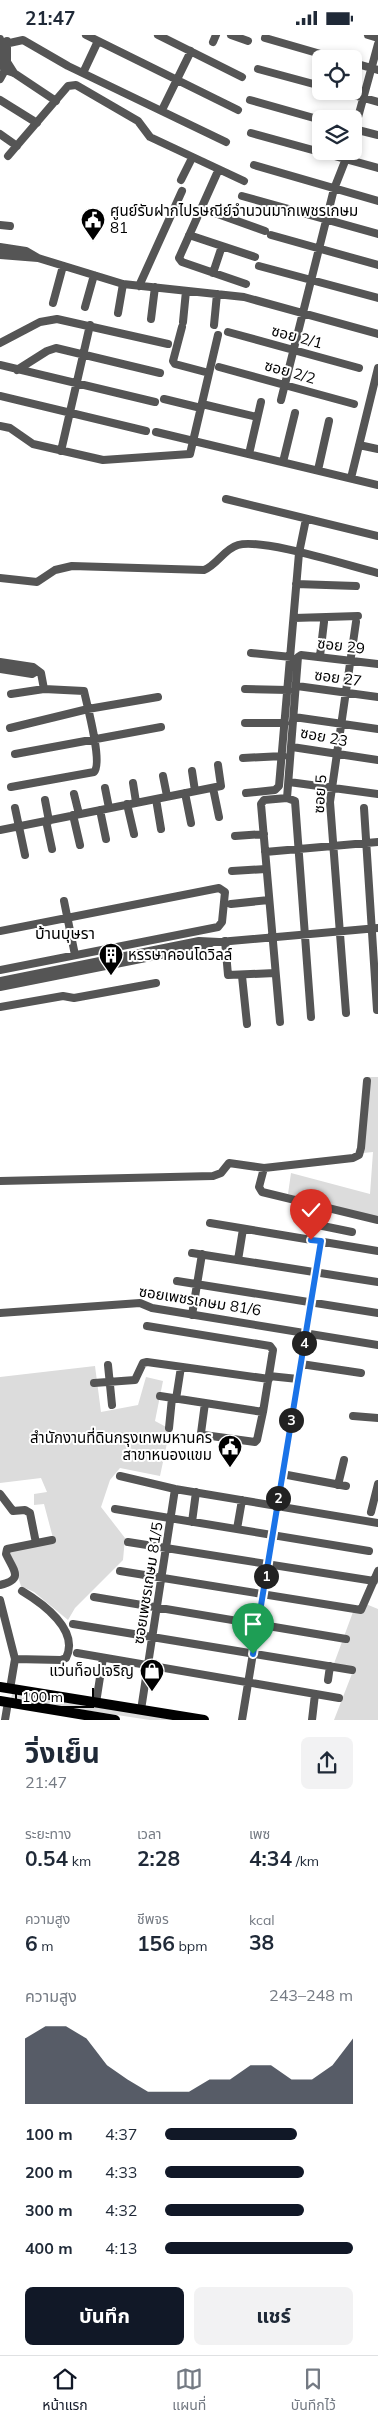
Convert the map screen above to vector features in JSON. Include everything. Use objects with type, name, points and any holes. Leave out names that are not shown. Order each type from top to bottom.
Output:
[{"type":"main road","points":[[115,1720],[4,1701],[5,1688],[204,1720]]},
{"type":"street","points":[[86,35],[238,110]]},
{"type":"street","points":[[158,35],[169,37],[242,77]]},
{"type":"street","points":[[232,35],[248,41]]},
{"type":"street","points":[[368,35],[378,38]]},
{"type":"street","points":[[4,42],[24,38],[49,57],[226,142]]},
{"type":"street","points":[[264,38],[312,52]]},
{"type":"street","points":[[83,73],[98,41]]},
{"type":"street","points":[[4,42],[2,65],[5,70],[14,73],[56,101]]},
{"type":"street","points":[[4,42],[7,62],[14,73]]},
{"type":"street","points":[[360,110],[375,69],[378,44]]},
{"type":"street","points":[[162,111],[192,51]]},
{"type":"street","points":[[362,65],[375,69]]},
{"type":"street","points":[[258,69],[312,84]]},
{"type":"street","points":[[0,79],[5,70]]},
{"type":"street","points":[[8,156],[68,86],[76,85],[138,121],[150,137],[218,171],[244,181]]},
{"type":"street","points":[[363,98],[378,102]]},
{"type":"street","points":[[0,99],[37,123]]},
{"type":"street","points":[[250,100],[312,117]]},
{"type":"street","points":[[362,132],[378,135]]},
{"type":"street","points":[[251,133],[312,150]]},
{"type":"street","points":[[0,134],[17,146]]},
{"type":"street","points":[[181,180],[192,158]]},
{"type":"street","points":[[281,400],[334,189],[347,160],[378,168]]},
{"type":"street","points":[[254,165],[378,201]]},
{"type":"street","points":[[218,171],[189,235],[180,260],[246,284]]},
{"type":"street","points":[[139,286],[182,191]]},
{"type":"street","points":[[242,196],[378,233]]},
{"type":"street","points":[[202,208],[268,233],[378,265]]},
{"type":"street","points":[[0,225],[10,226]]},
{"type":"street","points":[[189,235],[255,257]]},
{"type":"street","points":[[212,273],[222,246]]},
{"type":"street","points":[[0,247],[26,251],[38,258],[123,284],[244,297],[378,334]]},
{"type":"street","points":[[0,255],[38,258]]},
{"type":"street","points":[[259,265],[378,298]]},
{"type":"street","points":[[53,303],[63,266]]},
{"type":"street","points":[[85,307],[94,275]]},
{"type":"street","points":[[118,313],[123,284]]},
{"type":"street","points":[[151,319],[155,287]]},
{"type":"street","points":[[186,291],[183,325],[173,361],[175,364],[209,373]]},
{"type":"street","points":[[214,325],[217,294]]},
{"type":"street","points":[[0,343],[40,322],[58,319],[168,344]]},
{"type":"street","points":[[62,451],[90,325]]},
{"type":"street","name":"ซอย 2/1","points":[[228,332],[359,368]]},
{"type":"street","points":[[0,426],[10,428],[33,444],[103,460],[190,454],[218,335]]},
{"type":"street","points":[[17,370],[56,348],[160,373]]},
{"type":"street","points":[[0,365],[155,402]]},
{"type":"street","name":"ซอย 2/2","points":[[219,367],[354,404]]},
{"type":"street","points":[[351,478],[375,392],[378,368]]},
{"type":"street","points":[[0,396],[146,431]]},
{"type":"street","points":[[164,399],[257,417]]},
{"type":"street","points":[[249,454],[260,402]]},
{"type":"street","points":[[283,462],[295,413]]},
{"type":"street","points":[[318,470],[329,421]]},
{"type":"street","points":[[156,431],[378,485]]},
{"type":"street","points":[[359,445],[378,449]]},
{"type":"street","points":[[226,499],[378,536]]},
{"type":"street","points":[[246,793],[277,789],[283,756],[299,553],[306,519]]},
{"type":"street","points":[[0,578],[37,583],[44,580],[55,570],[72,566],[204,570],[210,568],[230,549],[247,544],[299,553],[378,573]]},
{"type":"street","points":[[296,584],[356,586]]},
{"type":"street","name":"ซอย 5","points":[[294,617],[357,619],[330,801],[346,1013]]},
{"type":"street","points":[[320,656],[324,622]]},
{"type":"street","points":[[251,653],[290,657]]},
{"type":"street","name":"ซอย 29","points":[[301,655],[378,664]]},
{"type":"street","name":"ซอย 27","points":[[301,655],[298,657],[296,686],[378,697]]},
{"type":"street","points":[[0,662],[33,667],[41,673],[44,689]]},
{"type":"street","points":[[0,669],[32,674],[37,671]]},
{"type":"street","name":"ซอย 23","points":[[296,686],[292,747],[378,760]]},
{"type":"street","points":[[10,787],[94,772],[97,767],[94,740],[84,691],[44,689],[11,694]]},
{"type":"street","points":[[245,689],[288,690]]},
{"type":"street","points":[[10,728],[88,709],[158,697]]},
{"type":"street","points":[[294,717],[378,729]]},
{"type":"street","points":[[245,723],[285,723]]},
{"type":"street","points":[[16,755],[161,727]]},
{"type":"street","points":[[287,798],[292,747]]},
{"type":"street","points":[[243,758],[283,756]]},
{"type":"street","points":[[0,830],[221,786],[218,765]]},
{"type":"street","points":[[192,771],[196,791]]},
{"type":"street","points":[[163,776],[167,797]]},
{"type":"street","points":[[289,782],[378,794]]},
{"type":"street","points":[[132,783],[136,802]]},
{"type":"street","points":[[105,788],[109,808]]},
{"type":"street","points":[[213,788],[219,817]]},
{"type":"street","points":[[185,793],[191,823]]},
{"type":"street","points":[[74,794],[80,845]]},
{"type":"street","points":[[280,1022],[266,869],[262,801],[287,798],[295,801],[307,933],[311,1017]]},
{"type":"street","points":[[156,799],[161,829]]},
{"type":"street","points":[[45,800],[52,849]]},
{"type":"street","points":[[127,804],[134,834]]},
{"type":"street","points":[[15,808],[25,855]]},
{"type":"street","points":[[364,808],[376,928],[377,1009]]},
{"type":"street","points":[[100,810],[106,839]]},
{"type":"street","points":[[235,836],[264,834]]},
{"type":"street","points":[[265,851],[378,842]]},
{"type":"street","points":[[232,871],[266,869]]},
{"type":"street","points":[[0,931],[219,887],[224,892],[222,922],[218,927],[0,970]]},
{"type":"street","points":[[231,904],[269,900]]},
{"type":"street","points":[[64,901],[75,955]]},
{"type":"street","points":[[218,927],[219,942],[228,975],[242,976],[275,973]]},
{"type":"street","points":[[0,981],[201,947],[219,942],[376,928]]},
{"type":"street","points":[[0,987],[78,968]]},
{"type":"street","points":[[242,976],[247,1024]]},
{"type":"street","points":[[0,1007],[63,996],[74,998],[156,983]]},
{"type":"street","points":[[0,1181],[213,1176],[221,1173],[229,1163],[264,1168],[359,1155],[367,1081]]},
{"type":"street","points":[[264,1168],[259,1187],[262,1192],[378,1221]]},
{"type":"street","points":[[210,1223],[378,1251]]},
{"type":"street","points":[[311,1240],[310,1224],[352,1232]]},
{"type":"street","points":[[238,1260],[243,1229]]},
{"type":"street","points":[[242,1720],[321,1241]]},
{"type":"street","points":[[192,1253],[378,1282]]},
{"type":"street","points":[[192,1315],[202,1254]]},
{"type":"street","name":"ซอยเพชรเกษม 81/6","points":[[177,1281],[378,1313]]},
{"type":"street","name":"ซอยเพชรเกษม 81/6","points":[[0,1313],[140,1303],[152,1308],[378,1345]]},
{"type":"street","points":[[147,1326],[270,1346],[273,1350],[263,1412],[256,1441],[204,1435],[201,1433],[205,1403]]},
{"type":"street","points":[[94,1383],[135,1380],[145,1362],[298,1379]]},
{"type":"street","points":[[301,1364],[361,1373]]},
{"type":"street","points":[[108,1365],[112,1405]]},
{"type":"street","points":[[169,1428],[181,1367]]},
{"type":"street","points":[[160,1397],[263,1412]]},
{"type":"street","points":[[353,1416],[378,1419]]},
{"type":"street","points":[[282,1474],[342,1486],[344,1460]]},
{"type":"street","points":[[120,1477],[175,1489],[378,1523]]},
{"type":"street","points":[[371,1512],[378,1484]]},
{"type":"street","name":"ซอยเพชรเกษม 81/5","points":[[141,1710],[172,1519],[175,1489]]},
{"type":"street","points":[[192,1522],[196,1492]]},
{"type":"street","points":[[0,1494],[7,1507],[13,1511],[28,1511],[30,1513],[36,1543]]},
{"type":"street","points":[[237,1529],[242,1499]]},
{"type":"street","points":[[114,1509],[369,1551]]},
{"type":"street","points":[[0,1585],[12,1582],[16,1574],[6,1551],[7,1549],[52,1540]]},
{"type":"street","points":[[128,1542],[374,1581]]},
{"type":"street","points":[[120,1571],[361,1610],[378,1571]]},
{"type":"street","points":[[15,1659],[61,1660],[66,1658],[68,1652],[65,1634],[56,1617],[22,1591]]},
{"type":"street","points":[[94,1597],[346,1639]]},
{"type":"street","points":[[0,1600],[15,1659],[5,1688]]},
{"type":"street","points":[[73,1624],[352,1670]]},
{"type":"street","points":[[77,1653],[339,1698]]},
{"type":"street","points":[[96,1703],[103,1657]]},
{"type":"street","points":[[328,1680],[330,1666]]},
{"type":"street","points":[[312,1720],[315,1694]]},
{"type":"street","points":[[4,1701],[5,1720]]},
{"type":"shaded area","points":[[369,1077],[378,1077],[378,1218],[288,1194],[291,1173],[370,1194],[373,1152],[363,1153]]},
{"type":"shaded area","points":[[95,1366],[101,1412],[138,1405],[146,1377],[163,1381],[155,1421],[170,1429],[160,1476],[120,1468],[110,1480],[101,1507],[125,1538],[123,1560],[75,1608],[68,1620],[34,1592],[21,1586],[9,1551],[53,1538],[44,1504],[34,1505],[34,1494],[47,1492],[41,1478],[0,1483],[0,1377]]},
{"type":"shaded area","points":[[361,1602],[378,1609],[378,1720],[334,1720],[353,1671],[332,1669],[353,1612],[360,1607]]},
{"type":"shaded area","points":[[12,1694],[180,1720],[150,1720],[11,1699]]},
{"type":"place","name":"ศูนย์รับฝากไปรษณีย์จำนวนมากเพชรเกษม 81","points":[[93,241]]},
{"type":"place","name":"หรรษาคอนโดวิลล์","points":[[111,976]]},
{"type":"place","name":"สำนักงานที่ดินกรุงเทพมหานคร สาขาหนองแขม","points":[[230,1468]]},
{"type":"place","name":"แว่นท็อปเจริญ","points":[[152,1692]]},
{"type":"district","name":"บ้านบุษรา","points":[[65,933]]},
{"type":"route","points":[[253,1654],[321,1241],[311,1240]]}]
